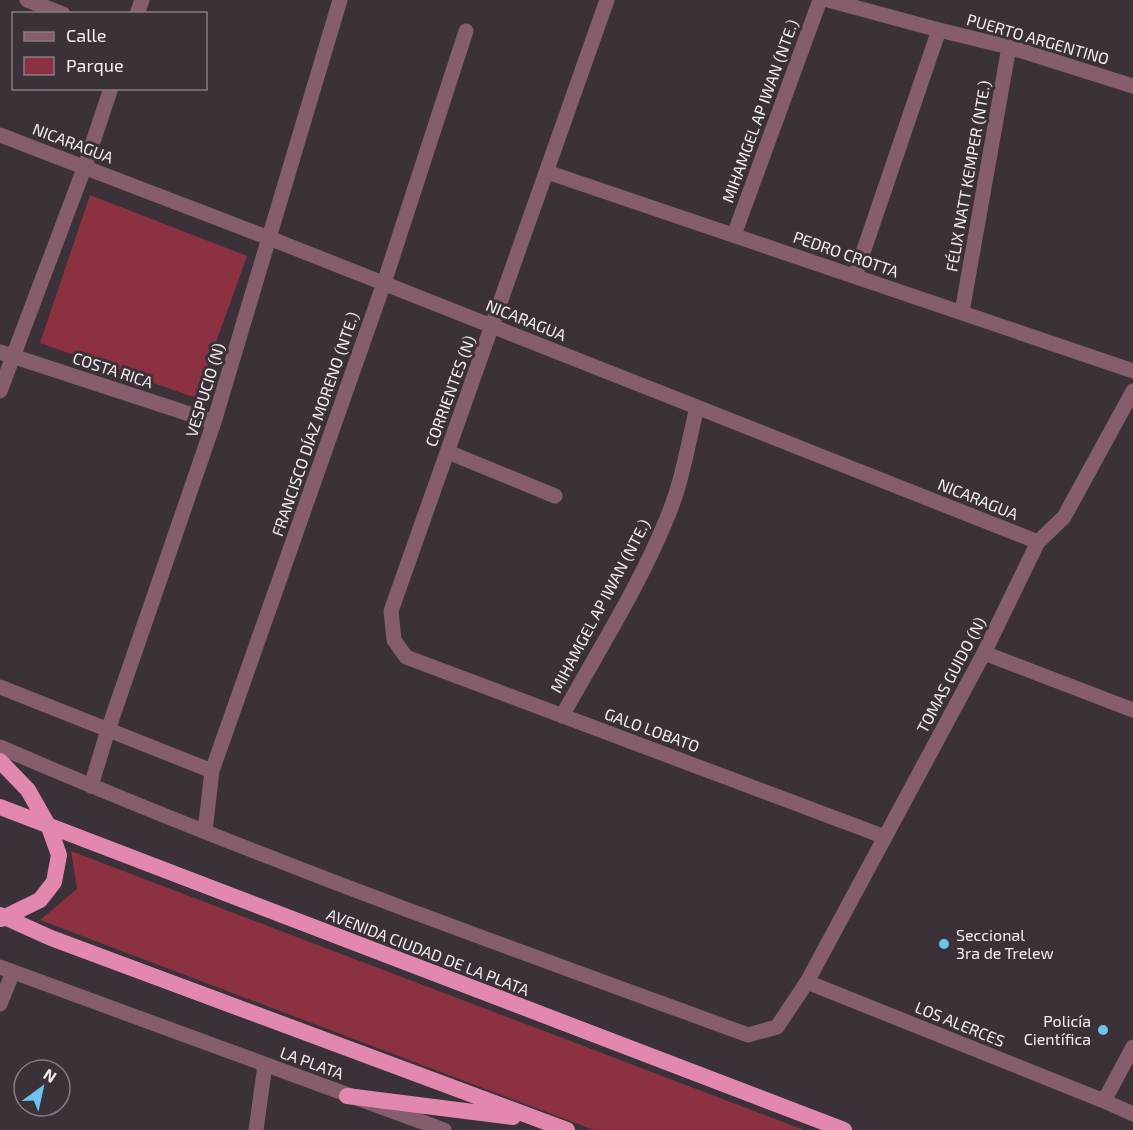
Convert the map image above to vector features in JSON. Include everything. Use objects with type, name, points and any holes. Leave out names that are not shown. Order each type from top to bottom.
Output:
[{"type":"highway","points":[[0,761],[28,790],[49,827],[59,855],[54,882],[40,900],[2,918]]},
{"type":"highway","name":"AVENIDA CIUDAD DE LA PLATA","points":[[0,807],[844,1130]]},
{"type":"highway","points":[[2,918],[567,1130]]},
{"type":"highway","points":[[347,1096],[543,1121]]},
{"type":"street","points":[[27,0],[58,12]]},
{"type":"street","name":"VESPUCIO (N)","points":[[91,786],[108,730],[214,422],[340,0]]},
{"type":"street","name":"CORRIENTES (N)","points":[[406,657],[394,640],[391,610],[607,0]]},
{"type":"street","name":"MIHAMGEL AP IWAN (NTE.)","points":[[734,235],[820,0]]},
{"type":"street","name":"PUERTO ARGENTINO","points":[[828,0],[1009,47],[1133,86]]},
{"type":"street","points":[[855,276],[939,30]]},
{"type":"street","name":"FRANCISCO DÍAZ MORENO (NTE.)","points":[[206,831],[212,771],[384,284],[466,31]]},
{"type":"street","name":"FÉLIX NATT KEMPER (NTE.)","points":[[962,312],[1009,47]]},
{"type":"street","points":[[0,391],[7,354],[85,166],[110,90]]},
{"type":"street","name":"NICARAGUA","points":[[0,135],[269,238],[1038,542]]},
{"type":"street","name":"PEDRO CROTTA","points":[[546,172],[1133,371]]},
{"type":"street","name":"COSTA RICA","points":[[7,354],[214,422]]},
{"type":"street","name":"TOMAS GUIDO (N)","points":[[807,982],[984,653],[1038,542],[1064,517],[1133,391]]},
{"type":"street","name":"MIHAMGEL AP IWAN (NTE.)","points":[[562,716],[632,591],[668,517],[681,475],[697,407]]},
{"type":"street","points":[[448,452],[555,496]]},
{"type":"street","points":[[984,653],[1133,710]]},
{"type":"street","name":"GALO LOBATO","points":[[406,657],[885,837]]},
{"type":"street","points":[[0,687],[212,771]]},
{"type":"street","name":"AVENIDA CIUDAD DE LA PLATA","points":[[0,747],[91,786],[402,909],[748,1035],[777,1026],[807,982]]},
{"type":"street","points":[[0,1004],[7,970],[265,1065],[256,1130]]},
{"type":"street","name":"LOS ALERCES","points":[[807,982],[1133,1114]]},
{"type":"street","points":[[1104,1101],[1133,1047]]},
{"type":"street","name":"LA PLATA","points":[[265,1065],[347,1096]]},
{"type":"street","points":[[347,1096],[444,1130]]},
{"type":"green space","points":[[90,195],[247,256],[196,398],[40,343]]},
{"type":"green space","points":[[71,851],[804,1130],[594,1130],[40,920],[77,889]]},
{"type":"place","name":"Seccional 3ra de Trelew","points":[[944,944]]},
{"type":"place","name":"Policía Científica","points":[[1103,1030]]}]
